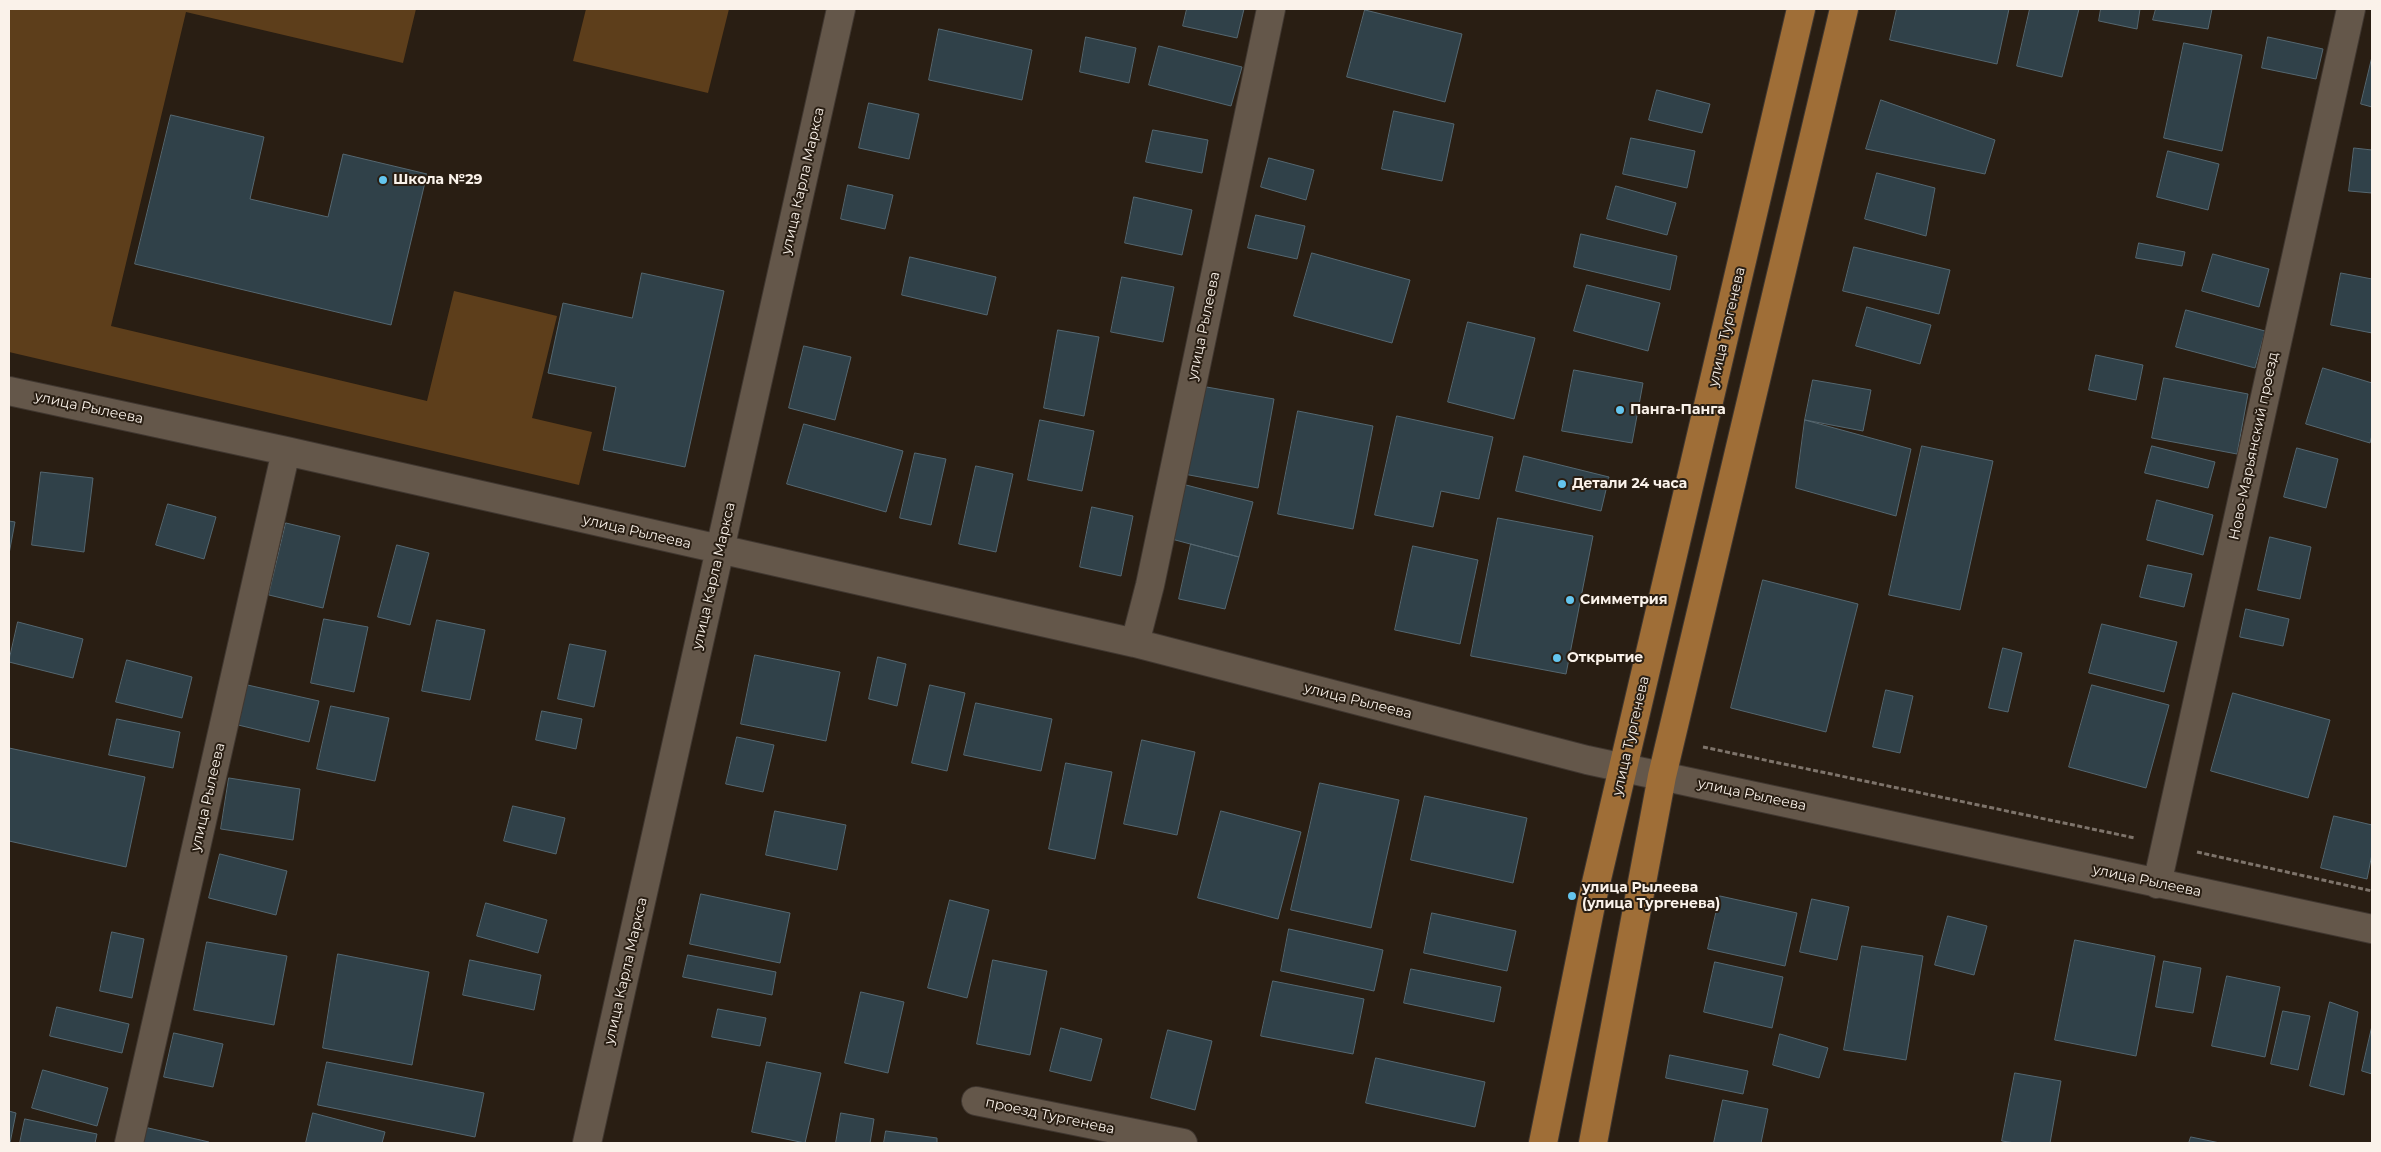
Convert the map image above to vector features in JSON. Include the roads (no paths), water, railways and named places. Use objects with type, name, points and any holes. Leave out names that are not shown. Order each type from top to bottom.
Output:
[{"type":"highway","name":"улица Тургенева","points":[[1543,1143],[1592,900],[1801,9]]},
{"type":"highway","points":[[1592,1143],[1662,776],[1844,9]]},
{"type":"street","name":"улица Карла Маркса","points":[[587,1143],[841,9]]},
{"type":"street","name":"улица Рылеева","points":[[1135,643],[1150,585],[1271,9]]},
{"type":"street","name":"Ново-Марьянский проезд","points":[[2156,884],[2351,9]]},
{"type":"street","name":"улица Рылеева","points":[[9,391],[286,451],[1135,643],[1577,757],[2156,884],[2372,929]]},
{"type":"street","name":"улица Рылеева","points":[[129,1143],[286,451]]},
{"type":"street","name":"проезд Тургенева","points":[[976,1101],[1183,1143]]},
{"type":"place","name":"Школа №29","points":[[383,180]]},
{"type":"place","name":"Панга-Панга","points":[[1620,410]]},
{"type":"place","name":"Детали 24 часа","points":[[1562,484]]},
{"type":"place","name":"Симметрия","points":[[1570,600]]},
{"type":"place","name":"Открытие","points":[[1557,658]]},
{"type":"place","name":"улица Рылеева (улица Тургенева)","points":[[1572,896]]}]
